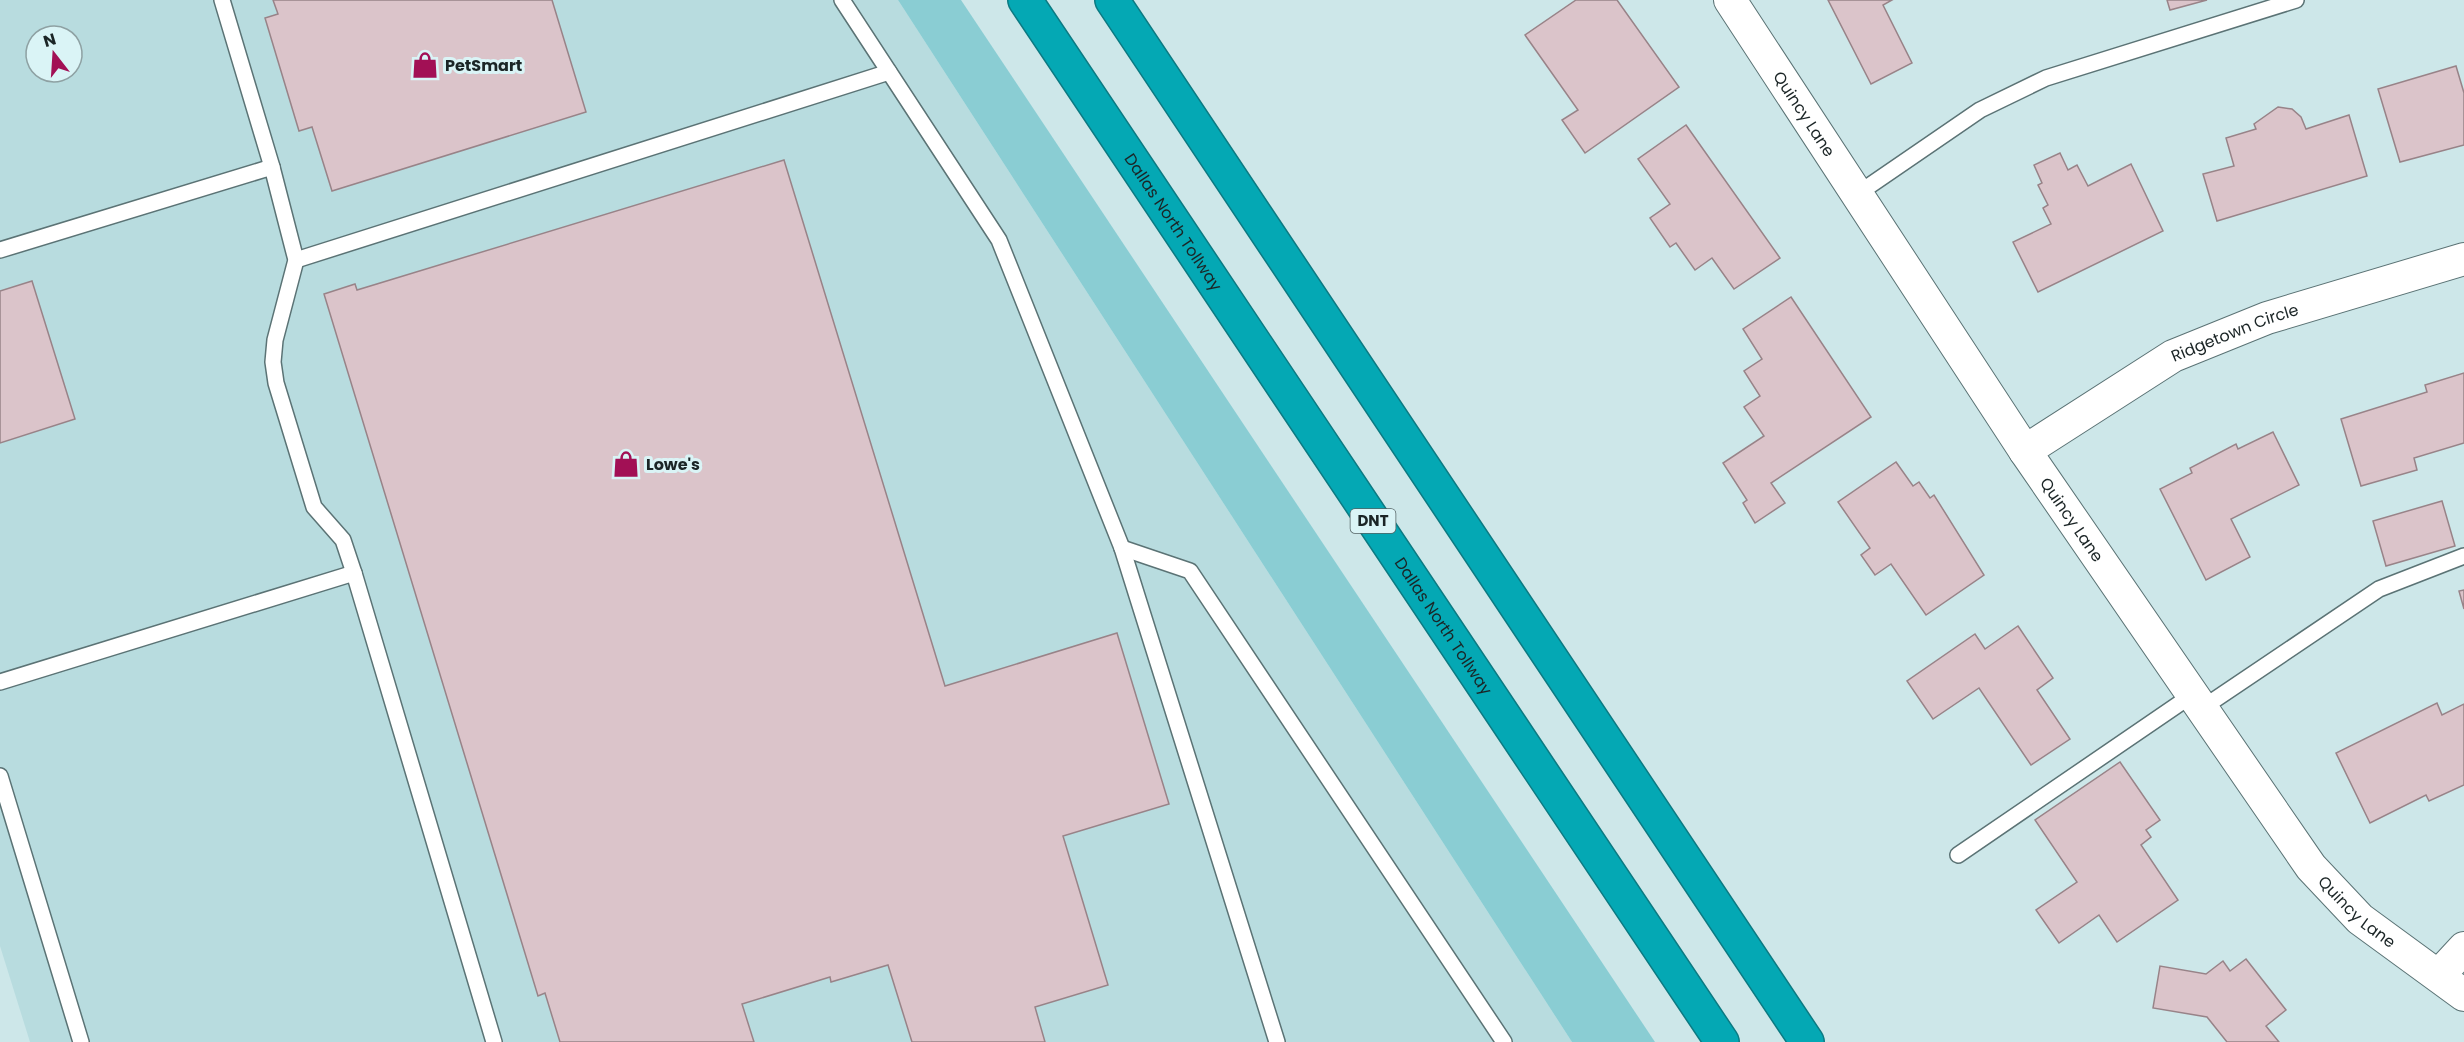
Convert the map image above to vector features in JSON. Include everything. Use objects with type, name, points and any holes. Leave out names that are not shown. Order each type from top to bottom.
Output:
[{"type":"highway","name":"Dallas North Tollway","points":[[1025,0],[1722,1042]]},
{"type":"highway","points":[[1112,0],[1807,1042]]},
{"type":"street","name":"Quincy Lane","points":[[1730,0],[2025,451],[2311,867],[2360,919],[2464,995]]},
{"type":"street","name":"Ridgetown Circle","points":[[2025,451],[2174,356],[2267,318],[2464,259]]},
{"type":"street","points":[[2439,975],[2464,948]]},
{"type":"lane","points":[[222,0],[272,167],[296,260],[275,340],[273,362],[276,382],[314,507],[343,540],[354,573],[494,1042]]},
{"type":"lane","points":[[842,0],[999,240],[1122,548],[1277,1042]]},
{"type":"lane","points":[[1856,195],[1980,110],[2046,78],[2296,0]]},
{"type":"lane","points":[[296,260],[889,72]]},
{"type":"lane","points":[[0,250],[272,167]]},
{"type":"lane","points":[[1122,548],[1190,571],[1504,1042]]},
{"type":"lane","points":[[1959,855],[2196,702],[2379,589],[2464,556]]},
{"type":"lane","points":[[0,682],[354,573]]},
{"type":"lane","points":[[0,776],[81,1042]]},
{"type":"shaded area","points":[[0,0],[898,0],[1572,1042],[30,1042],[0,946]]},
{"type":"shaded area","points":[[898,0],[961,0],[1655,1042],[1572,1042]]},
{"type":"building","name":"PetSmart","points":[[273,0],[552,0],[586,112],[332,191],[312,127],[299,131],[265,18],[278,14]]},
{"type":"building","points":[[1576,0],[1617,0],[1679,87],[1585,153],[1562,120],[1578,110],[1525,35]]},
{"type":"building","points":[[1828,0],[1892,0],[1883,5],[1912,63],[1871,84]]},
{"type":"building","points":[[2167,0],[2207,0],[2170,10]]},
{"type":"building","points":[[2456,66],[2464,93],[2464,145],[2400,162],[2378,89]]},
{"type":"building","points":[[2278,107],[2292,109],[2301,117],[2306,129],[2349,115],[2367,176],[2217,221],[2203,174],[2234,166],[2226,138],[2256,129],[2254,124]]},
{"type":"building","points":[[1686,125],[1780,258],[1734,289],[1712,258],[1695,270],[1676,243],[1670,247],[1650,218],[1670,204],[1638,159]]},
{"type":"building","points":[[2060,153],[2068,170],[2077,165],[2088,186],[2131,164],[2163,231],[2038,292],[2013,242],[2051,224],[2043,208],[2048,205],[2038,185],[2042,183],[2034,165]]},
{"type":"building","name":"Lowe's","points":[[784,160],[945,686],[1117,633],[1169,804],[1063,836],[1108,985],[1035,1007],[1045,1042],[912,1042],[888,965],[831,982],[830,977],[742,1004],[754,1042],[560,1042],[545,993],[538,996],[324,294],[355,284],[357,290]]},
{"type":"building","points":[[32,281],[75,419],[0,443],[0,291]]},
{"type":"building","points":[[1791,297],[1871,417],[1771,483],[1785,503],[1755,523],[1743,503],[1747,500],[1723,463],[1764,436],[1744,407],[1760,396],[1744,371],[1762,359],[1743,329]]},
{"type":"building","points":[[2464,373],[2464,443],[2414,458],[2417,470],[2361,486],[2341,419],[2427,392],[2425,385]]},
{"type":"building","points":[[2273,432],[2299,485],[2231,519],[2250,557],[2206,580],[2160,489],[2192,473],[2190,468],[2236,444],[2238,449]]},
{"type":"building","points":[[1896,462],[1913,486],[1919,482],[1930,498],[1934,495],[1984,575],[1926,615],[1891,564],[1875,575],[1861,555],[1870,548],[1838,502]]},
{"type":"building","points":[[2442,501],[2455,546],[2386,566],[2373,521]]},
{"type":"building","points":[[2464,590],[2464,609],[2459,591]]},
{"type":"building","points":[[2018,626],[2053,678],[2037,690],[2070,739],[2031,765],[1979,688],[1933,719],[1907,681],[1975,634],[1985,649]]},
{"type":"building","points":[[2437,703],[2442,715],[2464,704],[2464,785],[2429,801],[2426,795],[2370,823],[2336,753]]},
{"type":"building","points":[[2120,762],[2160,820],[2146,830],[2151,837],[2141,845],[2178,900],[2117,942],[2099,915],[2059,943],[2036,910],[2077,882],[2035,820]]},
{"type":"building","points":[[2246,959],[2286,1010],[2266,1026],[2279,1042],[2227,1042],[2207,1017],[2153,1008],[2160,966],[2206,974],[2223,961],[2230,971]]},
{"type":"place","name":"PetSmart","points":[[425,65]]},
{"type":"place","name":"Lowe's","points":[[626,464]]}]
